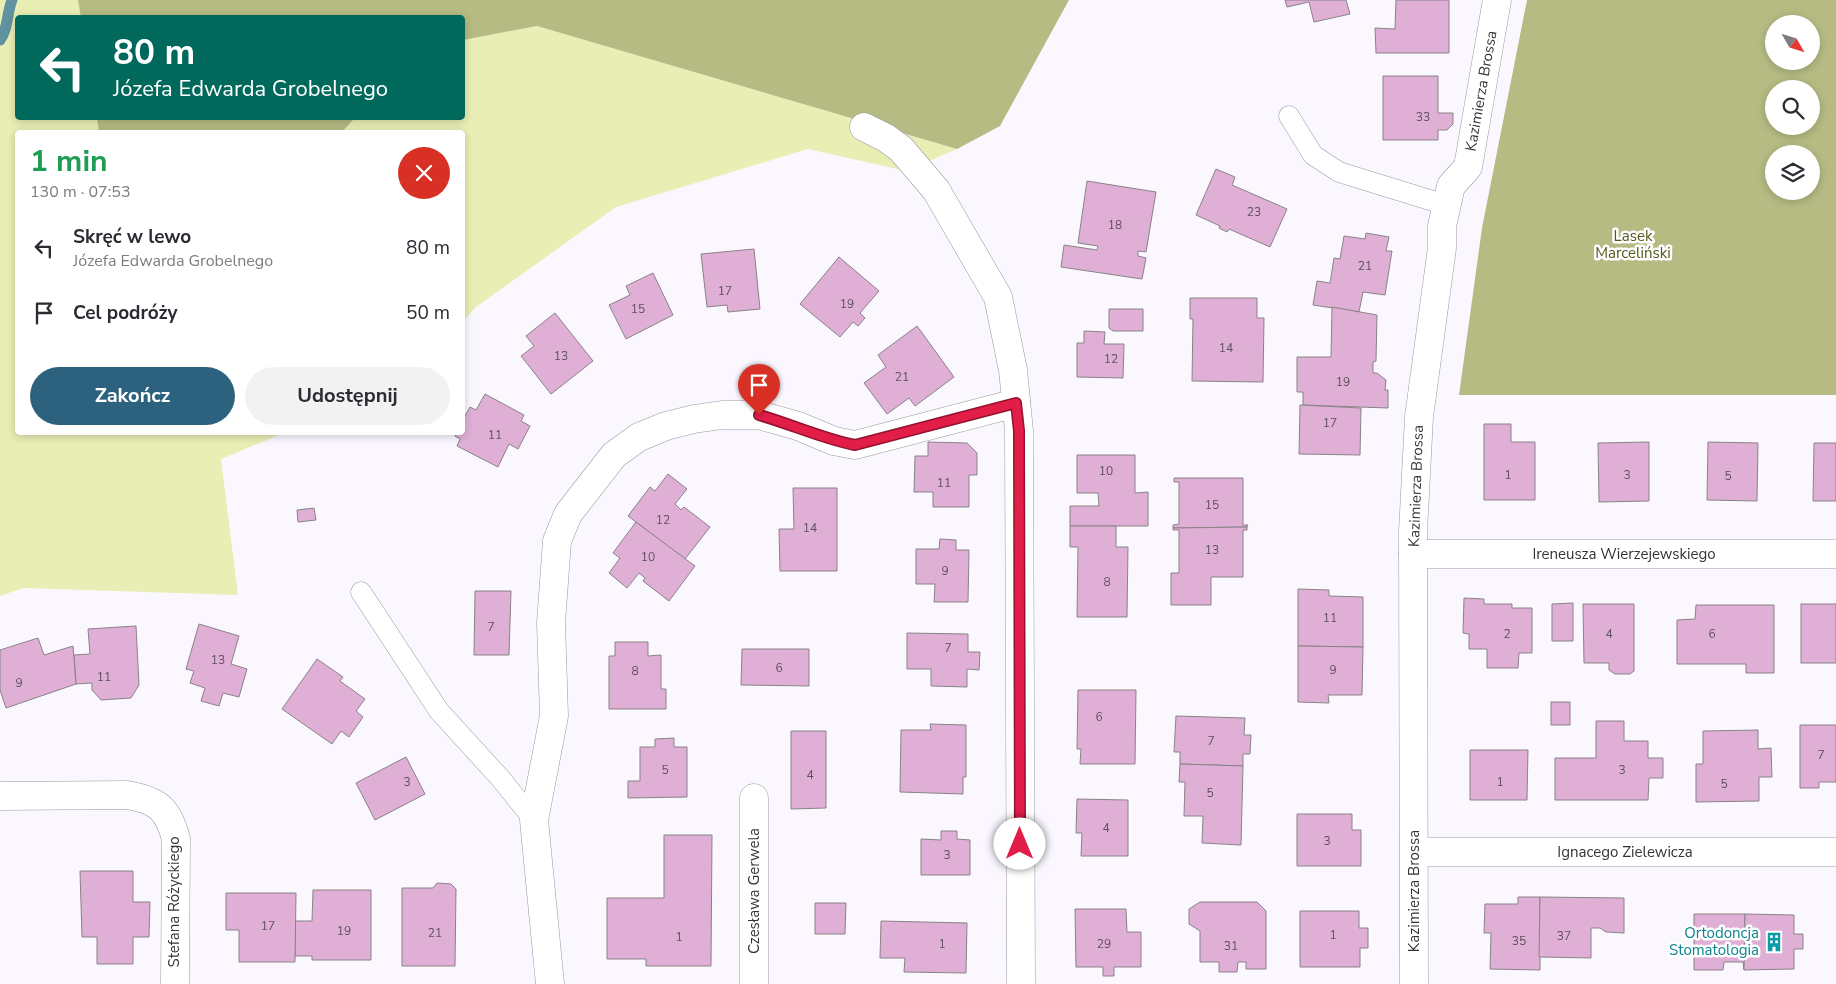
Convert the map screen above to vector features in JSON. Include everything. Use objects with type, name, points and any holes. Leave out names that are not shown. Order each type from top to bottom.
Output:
[{"type":"street","name":"Kazimierza Brossa","points":[[1414,984],[1413,554],[1418,417],[1442,248],[1442,226],[1451,186],[1468,167],[1497,0]]},
{"type":"street","points":[[864,127],[886,138],[914,161],[952,215],[998,297],[1013,370],[1019,441],[1021,984]]},
{"type":"street","points":[[550,984],[534,820],[554,716],[551,623],[557,540],[568,514],[614,455],[639,437],[666,426],[722,415],[759,415],[798,426],[834,441],[855,445],[1016,403]]},
{"type":"street","name":"Ireneusza Wierzejewskiego","points":[[1413,554],[1836,554]]},
{"type":"street","name":"Stefana Różyckiego","points":[[0,796],[127,795],[148,799],[160,806],[172,822],[176,838],[174,984]]},
{"type":"street","name":"Czesława Gerwela","points":[[754,798],[754,984]]},
{"type":"street","name":"Ignacego Zielewicza","points":[[1414,852],[1836,852]]},
{"type":"lane","points":[[1289,116],[1313,154],[1338,172],[1446,205]]},
{"type":"lane","points":[[362,592],[439,711],[501,779],[534,820]]},
{"type":"green space","points":[[0,0],[78,0],[81,15],[15,15],[15,120],[97,120],[99,130],[15,130],[15,435],[279,435],[221,459],[238,595],[23,588],[0,596]]},
{"type":"green space","points":[[78,0],[1069,0],[1000,126],[957,149],[537,26],[465,40],[465,15],[80,15]]},
{"type":"green space","name":"Lasek Marceliński","points":[[1527,0],[1836,0],[1836,395],[1459,395],[1482,228]]},
{"type":"green space","points":[[537,26],[957,149],[906,171],[808,149],[616,207],[476,307],[465,319],[465,130],[344,130],[353,120],[465,120],[465,40]]},
{"type":"green space","points":[[97,120],[353,120],[344,130],[99,130]]},
{"type":"building","points":[[1285,0],[1346,0],[1350,14],[1314,22],[1309,2],[1287,7]]},
{"type":"building","points":[[1396,0],[1449,0],[1449,53],[1376,53],[1375,28],[1395,29]]},
{"type":"building","points":[[1383,76],[1438,76],[1438,113],[1453,113],[1453,124],[1447,130],[1438,130],[1438,140],[1383,140]]},
{"type":"building","points":[[1216,169],[1235,177],[1232,185],[1287,209],[1270,247],[1229,229],[1227,232],[1219,228],[1220,226],[1196,215]]},
{"type":"building","points":[[1087,181],[1156,192],[1146,252],[1138,251],[1138,256],[1146,258],[1142,279],[1061,267],[1064,245],[1097,250],[1098,246],[1078,243]]},
{"type":"building","points":[[1366,233],[1389,237],[1386,251],[1392,251],[1385,295],[1363,292],[1359,312],[1313,305],[1317,281],[1330,283],[1334,258],[1340,259],[1344,236],[1365,239]]},
{"type":"building","points":[[754,249],[760,309],[728,312],[727,305],[707,307],[701,254]]},
{"type":"building","points":[[839,257],[879,291],[860,313],[865,318],[858,326],[853,322],[840,337],[800,304]]},
{"type":"building","points":[[653,273],[673,315],[626,339],[609,305],[630,295],[626,286]]},
{"type":"building","points":[[1190,298],[1257,298],[1257,318],[1264,318],[1263,382],[1192,381],[1193,319],[1190,319]]},
{"type":"building","points":[[1332,307],[1377,315],[1376,361],[1373,362],[1373,373],[1377,373],[1386,380],[1385,390],[1388,390],[1388,408],[1303,405],[1303,392],[1297,392],[1297,357],[1331,357]]},
{"type":"building","points":[[1109,309],[1143,309],[1143,331],[1113,331],[1109,328]]},
{"type":"building","points":[[555,313],[593,361],[551,394],[521,356],[534,346],[526,336]]},
{"type":"building","points":[[917,326],[954,377],[915,406],[909,398],[887,414],[864,383],[886,367],[878,355]]},
{"type":"building","points":[[1084,331],[1105,332],[1104,344],[1124,344],[1123,378],[1077,377],[1077,343],[1084,343]]},
{"type":"building","points":[[485,394],[524,415],[521,421],[530,426],[518,449],[509,444],[498,467],[457,446],[460,439],[456,435],[465,435],[465,416],[470,407],[476,410]]},
{"type":"building","points":[[1300,405],[1361,408],[1360,455],[1299,454]]},
{"type":"building","points":[[1484,424],[1511,424],[1511,442],[1535,442],[1535,500],[1484,500]]},
{"type":"building","points":[[928,442],[967,443],[977,453],[977,475],[969,475],[969,507],[933,507],[933,492],[914,492],[915,456],[928,456]]},
{"type":"building","points":[[1649,442],[1649,501],[1599,502],[1598,443]]},
{"type":"building","points":[[1708,442],[1758,443],[1757,501],[1707,500]]},
{"type":"building","points":[[1814,443],[1836,443],[1836,501],[1813,501]]},
{"type":"building","points":[[1077,455],[1135,455],[1135,493],[1148,492],[1148,526],[1070,526],[1070,506],[1099,506],[1098,493],[1077,493]]},
{"type":"building","points":[[668,474],[687,489],[675,504],[681,510],[684,507],[710,527],[685,559],[628,516],[650,487],[655,491]]},
{"type":"building","points":[[1174,478],[1243,478],[1243,525],[1248,525],[1247,527],[1173,528],[1173,525],[1179,524],[1179,482],[1174,482]]},
{"type":"building","points":[[793,488],[837,488],[837,571],[780,571],[779,529],[794,529]]},
{"type":"building","points":[[314,508],[316,520],[298,522],[297,510]]},
{"type":"building","points":[[636,522],[695,566],[669,601],[643,581],[645,578],[639,573],[627,588],[609,573],[620,558],[613,553]]},
{"type":"building","points":[[1070,526],[1116,526],[1116,547],[1128,547],[1127,617],[1077,617],[1078,547],[1070,547]]},
{"type":"building","points":[[1247,527],[1247,530],[1243,530],[1243,577],[1211,577],[1211,605],[1171,605],[1171,573],[1179,573],[1179,530],[1173,530],[1173,528]]},
{"type":"building","points":[[940,539],[956,540],[956,550],[969,550],[968,602],[934,602],[935,584],[916,584],[916,549],[939,549]]},
{"type":"building","points":[[1298,589],[1329,590],[1329,596],[1363,597],[1363,647],[1298,646]]},
{"type":"building","points":[[475,591],[511,591],[509,655],[474,655]]},
{"type":"building","points":[[1464,598],[1484,599],[1484,604],[1512,604],[1512,608],[1532,608],[1532,653],[1519,653],[1518,668],[1487,668],[1487,649],[1469,649],[1469,634],[1463,633]]},
{"type":"building","points":[[1573,603],[1573,641],[1552,641],[1552,604]]},
{"type":"building","points":[[1583,604],[1634,604],[1634,671],[1630,674],[1615,674],[1609,670],[1609,663],[1584,663]]},
{"type":"building","points":[[1801,604],[1836,604],[1836,663],[1801,663]]},
{"type":"building","points":[[1696,605],[1774,605],[1774,673],[1746,673],[1746,664],[1677,664],[1677,620],[1695,619]]},
{"type":"building","points":[[199,624],[239,636],[231,664],[247,669],[239,697],[223,693],[219,706],[201,701],[205,688],[190,683],[194,671],[186,669]]},
{"type":"building","points":[[136,626],[139,685],[131,698],[101,700],[92,690],[92,683],[76,684],[74,655],[90,654],[88,629]]},
{"type":"building","points":[[907,633],[968,634],[968,652],[980,652],[979,670],[967,669],[967,687],[931,686],[931,669],[907,669]]},
{"type":"building","points":[[38,638],[44,655],[73,646],[76,684],[6,708],[0,690],[0,650]]},
{"type":"building","points":[[615,642],[648,642],[648,656],[661,655],[661,689],[666,689],[666,709],[609,709],[609,656],[615,656]]},
{"type":"building","points":[[1298,646],[1363,647],[1362,695],[1328,695],[1329,703],[1298,702]]},
{"type":"building","points":[[742,649],[809,649],[809,686],[741,685]]},
{"type":"building","points":[[317,659],[343,677],[340,681],[365,699],[356,711],[363,717],[349,737],[341,731],[332,744],[282,709]]},
{"type":"building","points":[[1078,690],[1136,690],[1135,764],[1080,764],[1081,749],[1077,749]]},
{"type":"building","points":[[1551,702],[1570,702],[1570,725],[1551,725]]},
{"type":"building","points":[[1176,716],[1245,718],[1244,735],[1251,735],[1250,754],[1243,754],[1243,766],[1180,764],[1180,752],[1174,752]]},
{"type":"building","points":[[1596,721],[1624,721],[1624,741],[1648,741],[1648,758],[1663,758],[1663,778],[1649,778],[1648,800],[1555,800],[1555,758],[1596,758]]},
{"type":"building","points":[[930,724],[966,725],[966,777],[963,777],[963,794],[900,792],[901,730],[931,730]]},
{"type":"building","points":[[1800,725],[1836,725],[1836,782],[1819,782],[1819,788],[1800,788]]},
{"type":"building","points":[[1758,730],[1758,749],[1771,748],[1772,777],[1759,777],[1759,801],[1696,802],[1696,764],[1703,764],[1703,731]]},
{"type":"building","points":[[791,731],[826,731],[826,808],[791,809]]},
{"type":"building","points":[[674,738],[674,747],[687,747],[687,797],[628,798],[628,781],[640,781],[640,747],[655,747],[655,739]]},
{"type":"building","points":[[1470,750],[1528,750],[1527,800],[1470,800]]},
{"type":"building","points":[[406,757],[425,794],[375,820],[356,783]]},
{"type":"building","points":[[1180,764],[1243,766],[1241,845],[1202,843],[1203,816],[1184,816],[1185,782],[1179,782]]},
{"type":"building","points":[[1077,799],[1128,800],[1128,856],[1081,856],[1082,833],[1076,833]]},
{"type":"building","points":[[1297,814],[1352,814],[1352,830],[1361,830],[1361,866],[1297,866]]},
{"type":"building","points":[[941,831],[957,831],[957,839],[970,840],[970,875],[921,875],[921,839],[941,840]]},
{"type":"building","points":[[664,835],[712,835],[711,966],[646,966],[646,959],[607,959],[607,898],[664,898]]},
{"type":"building","points":[[80,871],[133,871],[133,902],[150,902],[149,937],[133,937],[133,964],[97,964],[97,937],[82,937]]},
{"type":"building","points":[[437,883],[451,884],[456,889],[455,966],[402,966],[402,888],[433,888]]},
{"type":"building","points":[[313,890],[371,890],[371,960],[312,960],[312,956],[295,956],[295,921],[312,921]]},
{"type":"building","points":[[226,893],[296,893],[295,962],[239,962],[239,930],[226,930]]},
{"type":"building","points":[[1518,897],[1540,897],[1540,970],[1490,969],[1491,933],[1484,933],[1485,904],[1518,904]]},
{"type":"building","points":[[1540,897],[1624,898],[1624,933],[1606,932],[1600,928],[1591,928],[1591,958],[1539,957]]},
{"type":"building","points":[[1200,902],[1257,902],[1266,911],[1266,969],[1246,969],[1246,962],[1238,962],[1237,972],[1219,972],[1219,962],[1200,962],[1200,931],[1189,924],[1189,909]]},
{"type":"building","points":[[815,903],[846,903],[845,934],[815,934]]},
{"type":"building","points":[[1075,909],[1126,909],[1127,932],[1141,932],[1141,967],[1114,967],[1114,976],[1103,976],[1103,967],[1076,967]]},
{"type":"building","points":[[1300,911],[1359,911],[1359,928],[1368,928],[1368,948],[1360,948],[1360,967],[1300,967]]},
{"type":"building","points":[[1694,914],[1745,914],[1744,970],[1743,962],[1724,962],[1723,970],[1694,970]]},
{"type":"building","name":"Ortodoncja Stomatologia","points":[[1745,914],[1794,915],[1794,934],[1803,934],[1803,949],[1794,949],[1794,969],[1744,970]]},
{"type":"building","points":[[881,921],[967,923],[966,973],[904,972],[905,958],[880,958]]},
{"type":"waterway","points":[[0,40],[5,31],[12,0]]},
{"type":"place","name":"Ortodoncja Stomatologia","points":[[1774,942]]},
{"type":"route","points":[[759,415],[798,426],[834,441],[855,445],[1016,403],[1019,431],[1020,844]]}]
